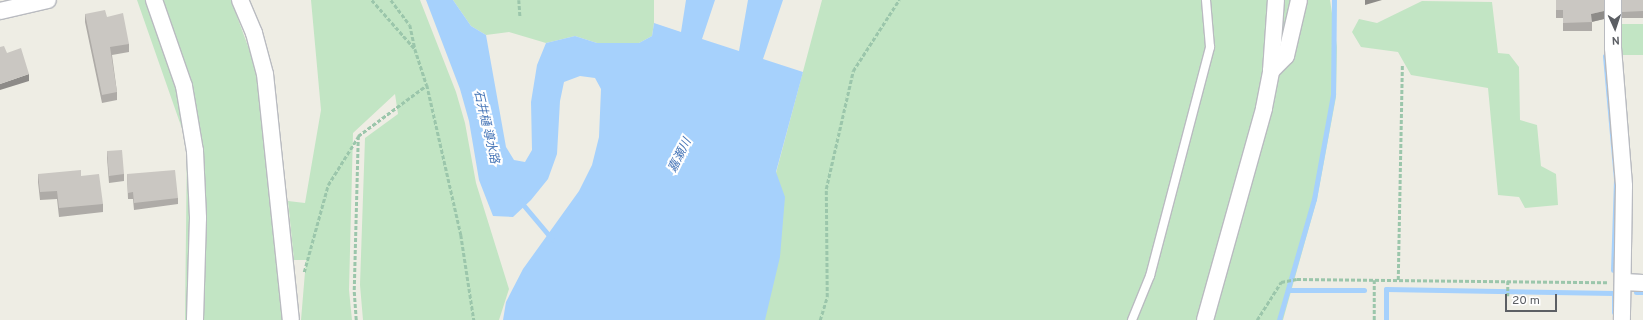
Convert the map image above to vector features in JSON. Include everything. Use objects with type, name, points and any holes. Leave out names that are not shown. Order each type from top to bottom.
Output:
[{"type":"street","points":[[0,11],[48,0]]},
{"type":"street","points":[[154,0],[184,86],[195,151],[198,218],[194,320]]},
{"type":"street","points":[[240,0],[254,33],[265,74],[290,320]]},
{"type":"street","points":[[1206,320],[1264,108],[1271,71],[1276,0]]},
{"type":"street","points":[[1271,71],[1286,56],[1300,0]]},
{"type":"street","points":[[1613,0],[1613,48],[1624,186],[1624,282],[1622,320]]},
{"type":"street","points":[[1624,282],[1643,283]]},
{"type":"lane","points":[[1132,320],[1150,276],[1210,47],[1206,0]]},
{"type":"path","points":[[372,0],[415,49]]},
{"type":"path","points":[[391,0],[410,25],[415,49],[427,85],[461,235],[474,320]]},
{"type":"path","points":[[520,0],[520,16]]},
{"type":"path","points":[[820,320],[827,297],[826,189],[853,71],[899,0]]},
{"type":"path","points":[[1398,280],[1402,64]]},
{"type":"path","points":[[288,296],[299,286],[328,185],[358,136],[427,85]]},
{"type":"path","points":[[356,320],[354,290],[358,136]]},
{"type":"path","points":[[1257,320],[1281,282],[1297,279],[1624,282]]},
{"type":"path","points":[[1374,280],[1374,320]]},
{"type":"path","points":[[1508,281],[1508,296]]},
{"type":"green space","points":[[137,0],[231,0],[257,71],[283,320],[185,320],[187,143]]},
{"type":"green space","points":[[311,0],[420,0],[456,92],[465,123],[476,183],[509,289],[499,320],[363,320],[360,285],[365,138],[398,114],[395,94],[353,133],[349,290],[352,320],[301,320],[306,260],[294,260],[288,201],[305,203],[321,110]]},
{"type":"green space","points":[[453,0],[654,0],[654,23],[652,36],[639,43],[597,43],[575,36],[546,43],[509,32],[486,35],[471,26]]},
{"type":"green space","points":[[822,0],[1330,0],[1337,47],[1336,97],[1317,199],[1283,320],[680,320],[776,173]]},
{"type":"green space","points":[[1422,1],[1492,2],[1498,53],[1509,54],[1519,67],[1520,120],[1537,125],[1541,166],[1556,174],[1558,205],[1525,208],[1519,197],[1498,195],[1488,88],[1411,75],[1398,52],[1361,47],[1352,32],[1359,19],[1377,23]]},
{"type":"green space","points":[[1620,24],[1643,24],[1643,55],[1621,55]]},
{"type":"water","points":[[426,0],[453,0],[471,26],[486,35],[506,147],[514,160],[525,162],[532,150],[531,102],[537,65],[546,43],[575,36],[597,43],[639,43],[652,36],[654,23],[681,32],[686,0],[715,0],[702,39],[739,51],[748,0],[783,0],[763,59],[803,72],[776,172],[785,197],[780,257],[765,320],[503,320],[506,302],[523,269],[579,191],[592,165],[599,137],[601,89],[595,78],[580,76],[564,82],[560,101],[557,154],[548,179],[531,200],[513,217],[493,216],[479,180],[469,121],[460,89]]},
{"type":"building","points":[[1556,0],[1604,0],[1604,11],[1591,14],[1592,22],[1563,23],[1563,10],[1556,10]]},
{"type":"building","points":[[1622,0],[1643,0],[1643,11],[1622,12]]},
{"type":"building","points":[[105,10],[107,17],[123,13],[129,44],[110,47],[117,92],[102,95],[85,14]]},
{"type":"building","points":[[4,46],[7,53],[21,48],[29,74],[0,84],[0,47]]},
{"type":"building","points":[[122,150],[124,174],[109,176],[107,151]]},
{"type":"building","points":[[81,170],[81,176],[99,174],[103,204],[59,208],[57,191],[40,192],[38,174]]},
{"type":"building","points":[[175,170],[178,198],[134,203],[133,192],[128,193],[127,174]]},
{"type":"waterway","points":[[1279,320],[1314,199],[1333,94],[1334,0]]},
{"type":"waterway","points":[[1605,56],[1616,180],[1613,270]]},
{"type":"waterway","points":[[520,201],[552,239]]},
{"type":"waterway","points":[[1386,320],[1386,289],[1614,293],[1614,312]]},
{"type":"waterway","points":[[1288,290],[1364,290]]},
{"type":"waterway","points":[[1636,292],[1643,292]]},
{"type":"water label","name":"石井樋 導水路","points":[[485,127]]},
{"type":"water label","name":"嘉瀬川","points":[[681,156]]}]
